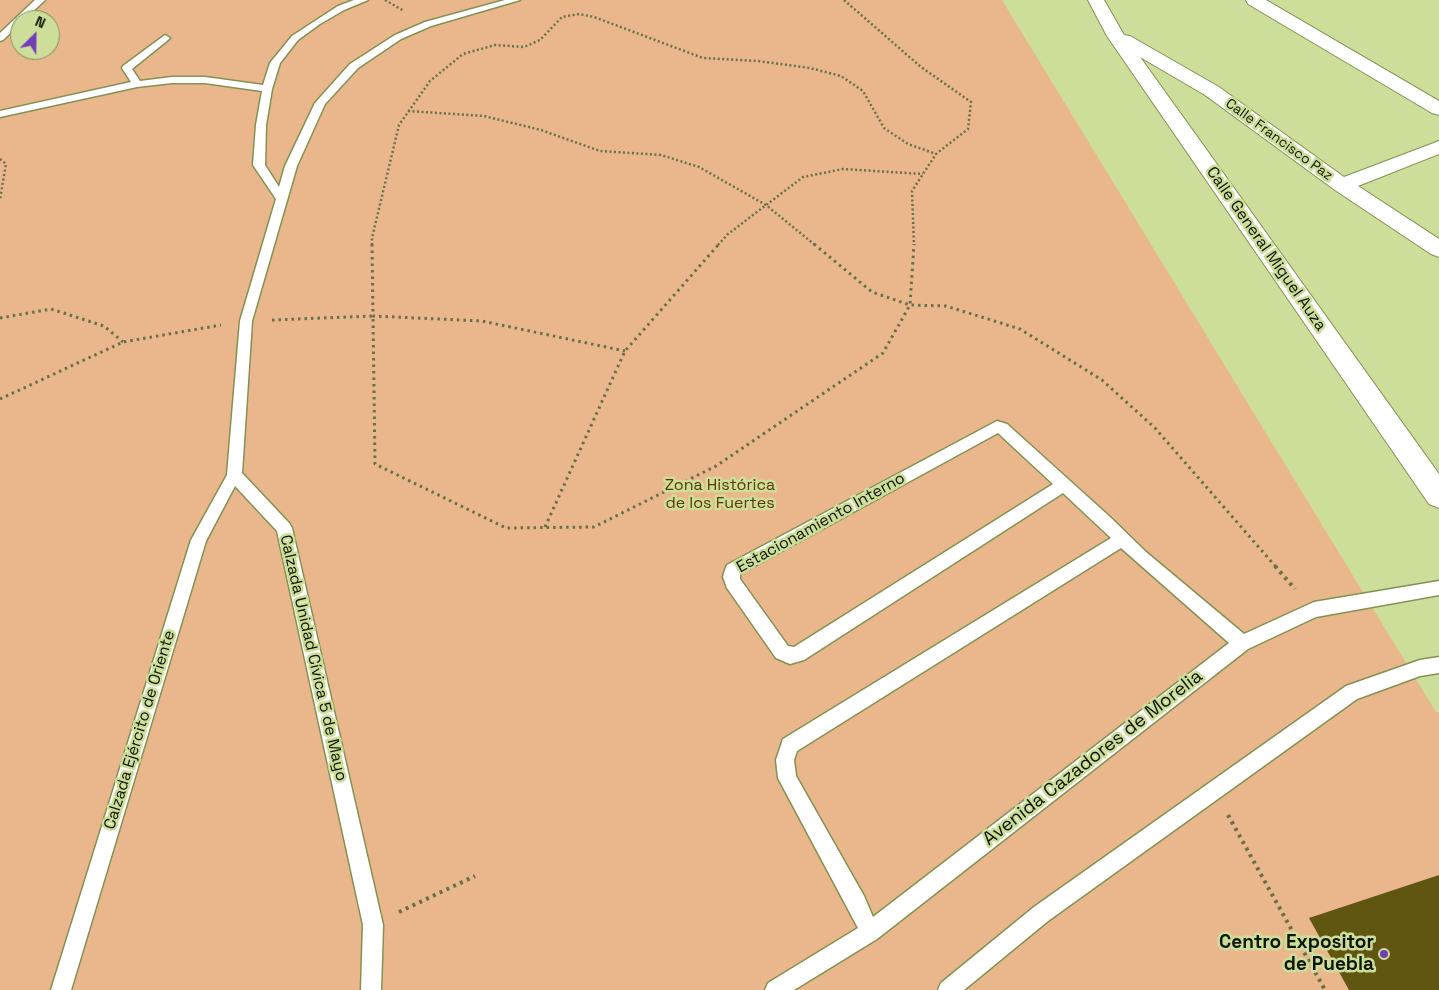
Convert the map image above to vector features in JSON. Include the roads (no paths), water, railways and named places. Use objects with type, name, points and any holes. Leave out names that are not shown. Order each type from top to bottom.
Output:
[{"type":"street","name":"Calle General Miguel Auza","points":[[1096,0],[1116,36],[1439,496]]},
{"type":"street","points":[[1254,0],[1439,109]]},
{"type":"street","name":"Calle Francisco Paz","points":[[1116,36],[1212,91],[1342,185],[1439,249]]},
{"type":"street","points":[[1342,185],[1439,147]]},
{"type":"lane","points":[[0,38],[40,0]]},
{"type":"lane","points":[[281,199],[259,165],[260,125],[267,89],[275,63],[295,38],[341,8],[363,0]]},
{"type":"lane","points":[[234,475],[246,321],[291,166],[320,103],[354,66],[398,37],[428,24],[515,0]]},
{"type":"lane","points":[[136,84],[127,68],[165,38]]},
{"type":"lane","points":[[0,114],[136,84],[172,80],[205,80],[267,89]]},
{"type":"lane","name":"Estacionamiento Interno","points":[[993,427],[1002,428],[1064,485],[798,654],[790,656],[782,652],[732,583],[733,570],[993,427]]},
{"type":"lane","name":"Calzada Unidad Cívica 5 de Mayo","points":[[234,475],[284,528],[373,925],[371,990]]},
{"type":"lane","name":"Calzada Ejército de Oriente","points":[[61,990],[199,540],[234,475]]},
{"type":"lane","points":[[1064,485],[1122,539],[1242,644]]},
{"type":"lane","points":[[870,932],[857,902],[787,778],[785,760],[789,744],[1122,539]]},
{"type":"lane","name":"Avenida Cazadores de Morelia","points":[[775,990],[870,932],[1242,644],[1314,610],[1439,588]]},
{"type":"lane","points":[[948,990],[1041,914],[1352,692],[1420,668],[1439,665]]},
{"type":"place","name":"Centro Expositor de Puebla","points":[[1384,954]]},
{"type":"park label","name":"Zona Histórica de los Fuertes","points":[[720,495]]}]
